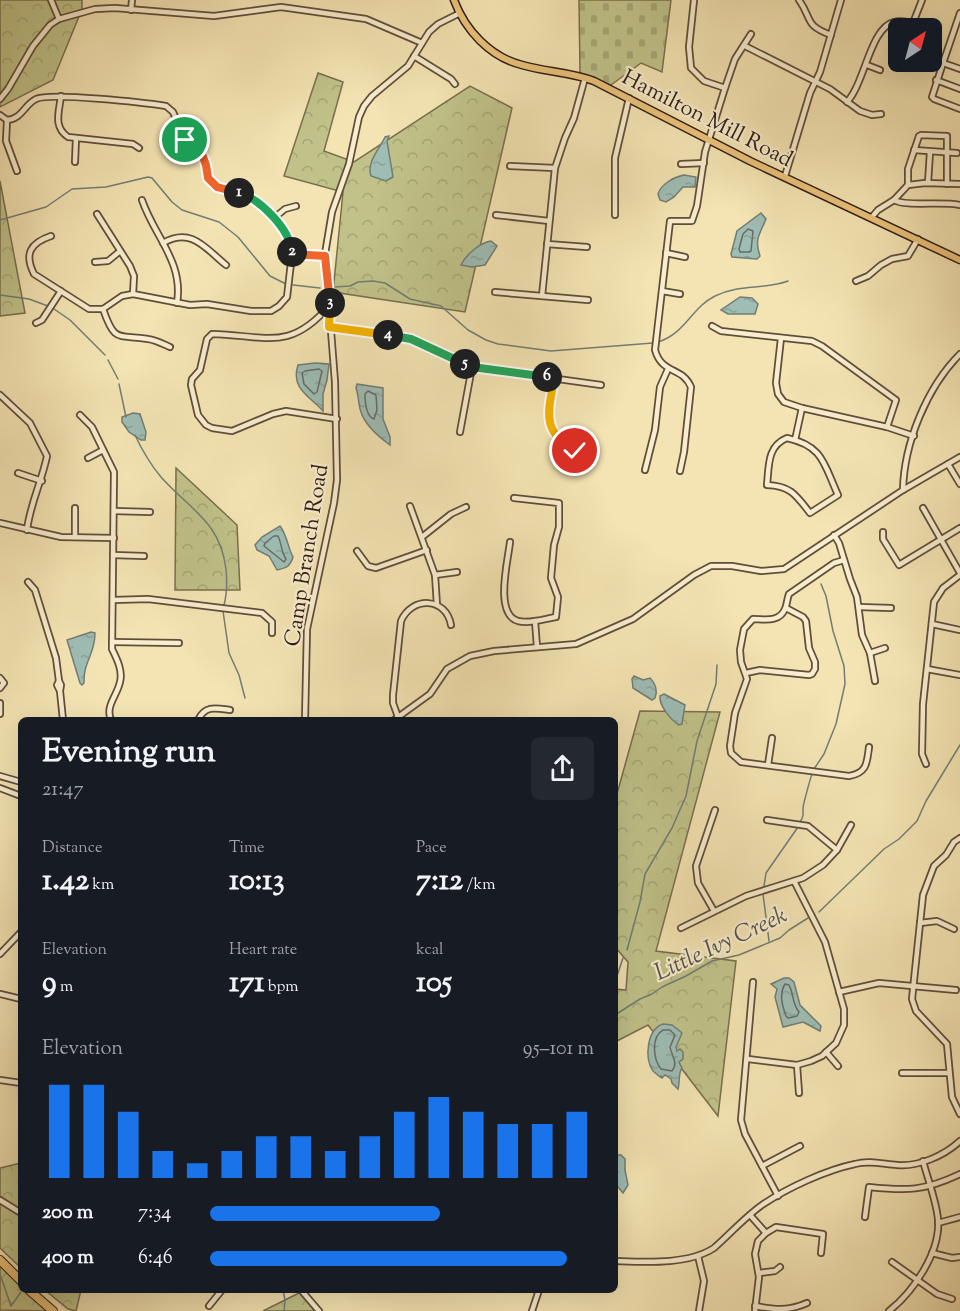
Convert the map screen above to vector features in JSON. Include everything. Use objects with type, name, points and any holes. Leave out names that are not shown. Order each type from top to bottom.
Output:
[{"type":"highway","points":[[0,1260],[18,1278]]},
{"type":"highway","points":[[32,1293],[53,1311]]},
{"type":"main road","name":"Hamilton Mill Road","points":[[454,0],[460,13],[481,42],[503,58],[520,65],[585,78],[629,98],[710,141],[960,260]]},
{"type":"street","points":[[51,0],[59,19]]},
{"type":"street","points":[[131,10],[132,0]]},
{"type":"street","points":[[694,0],[688,46],[691,68],[704,81],[725,88]]},
{"type":"street","points":[[799,0],[809,22],[817,29],[831,35]]},
{"type":"street","points":[[785,176],[841,0]]},
{"type":"street","points":[[916,18],[922,0]]},
{"type":"street","points":[[0,99],[50,25],[59,19],[94,9],[214,16],[281,7],[366,19],[422,43]]},
{"type":"street","name":"Camp Branch Road","points":[[305,717],[307,630],[336,491],[337,419],[325,254],[332,212],[349,164],[359,117],[364,106],[372,96],[404,70],[429,32],[438,24],[460,13]]},
{"type":"street","points":[[960,13],[932,93],[934,99],[960,108]]},
{"type":"street","points":[[847,102],[856,92],[879,34],[888,25]]},
{"type":"street","points":[[680,471],[691,387],[688,379],[668,369],[658,360],[655,350],[670,221],[692,221],[697,206],[704,163],[725,88],[735,59],[746,46],[751,34]]},
{"type":"street","points":[[746,46],[830,89],[860,111],[872,115],[881,114]]},
{"type":"street","points":[[414,56],[451,79],[455,84]]},
{"type":"street","points":[[943,63],[960,69]]},
{"type":"street","points":[[867,65],[880,70]]},
{"type":"street","points":[[542,296],[555,168],[574,118],[585,78]]},
{"type":"street","points":[[936,80],[960,89]]},
{"type":"street","points":[[61,96],[58,124],[61,132],[68,137],[133,144],[140,147]]},
{"type":"street","points":[[0,115],[7,120],[15,119],[36,99],[61,96],[166,106],[173,112],[185,140],[202,154],[208,178],[217,187],[250,196],[274,218],[291,241],[292,254],[287,297],[271,311],[251,311],[207,304],[190,305],[133,294],[122,296],[103,309],[89,309],[34,274],[28,263],[32,248],[38,240],[51,236]]},
{"type":"street","points":[[615,215],[615,158],[629,98]]},
{"type":"street","points":[[7,120],[6,141],[17,171]]},
{"type":"street","points":[[908,185],[908,170],[919,135],[947,136],[947,184]]},
{"type":"street","points":[[75,162],[76,138]]},
{"type":"street","points":[[914,150],[957,153]]},
{"type":"street","points":[[928,183],[930,152]]},
{"type":"street","points":[[681,164],[704,163]]},
{"type":"street","points":[[510,166],[555,168]]},
{"type":"street","points":[[872,217],[878,210],[894,200],[908,185],[960,183]]},
{"type":"street","points":[[142,200],[148,218],[174,263],[180,286],[177,303]]},
{"type":"street","points":[[894,200],[901,204],[941,202],[960,205]]},
{"type":"street","points":[[274,218],[285,209],[296,206]]},
{"type":"street","points":[[97,214],[130,266],[134,276],[133,294]]},
{"type":"street","points":[[496,215],[549,221]]},
{"type":"street","points":[[163,243],[175,236],[185,236],[196,240],[226,265]]},
{"type":"street","points":[[856,281],[892,260],[908,256],[918,239]]},
{"type":"street","points":[[547,244],[587,247]]},
{"type":"street","points":[[95,262],[108,261],[119,252]]},
{"type":"street","points":[[666,253],[685,257]]},
{"type":"street","points":[[292,254],[325,254]]},
{"type":"street","points":[[36,323],[42,320],[61,291]]},
{"type":"street","points":[[662,291],[680,294]]},
{"type":"street","points":[[495,292],[588,300]]},
{"type":"street","points":[[330,305],[304,329],[284,338],[212,334],[207,339],[200,370],[192,379],[191,385],[198,415],[206,425],[212,428],[232,431],[286,411],[337,419]]},
{"type":"street","points":[[103,309],[109,326],[115,334],[123,338],[147,339],[170,347]]},
{"type":"street","points":[[712,326],[721,331],[812,341],[822,346],[896,400],[887,427]]},
{"type":"street","points":[[329,327],[411,339],[472,367],[601,385]]},
{"type":"street","points":[[781,338],[776,383],[778,394],[784,402],[914,435]]},
{"type":"street","points":[[903,490],[914,435],[928,398],[947,367],[960,354]]},
{"type":"street","points":[[460,432],[472,367]]},
{"type":"street","points":[[645,470],[655,430],[660,387],[668,369]]},
{"type":"street","points":[[554,378],[548,413],[550,428],[562,442],[575,451]]},
{"type":"street","points":[[1,397],[30,423],[47,456],[42,481],[30,509],[27,530]]},
{"type":"street","points":[[795,440],[802,408]]},
{"type":"street","points":[[80,415],[92,427],[114,472],[112,649],[121,669],[121,682],[110,706],[109,717]]},
{"type":"street","points":[[788,438],[795,440],[809,444],[818,451],[838,495],[810,513],[796,494],[786,488],[767,485],[771,452],[775,445],[788,438]]},
{"type":"street","points":[[88,458],[103,450]]},
{"type":"street","points":[[398,717],[430,694],[447,669],[470,656],[537,646],[576,644],[633,619],[694,575],[711,566],[732,566],[761,571],[784,569],[903,490],[960,457]]},
{"type":"street","points":[[948,464],[960,484]]},
{"type":"street","points":[[18,473],[42,481]]},
{"type":"street","points":[[510,542],[503,600],[506,610],[517,621],[535,621],[556,617],[558,597],[551,578],[554,545],[559,527],[560,503],[514,498]]},
{"type":"street","points":[[410,506],[435,575],[437,605]]},
{"type":"street","points":[[422,537],[451,514],[466,507]]},
{"type":"street","points":[[75,508],[75,537]]},
{"type":"street","points":[[923,508],[960,574],[949,582],[934,602],[923,704],[922,754],[926,764]]},
{"type":"street","points":[[114,511],[150,512]]},
{"type":"street","points":[[0,523],[61,537],[114,538]]},
{"type":"street","points":[[883,532],[883,539],[899,565],[960,528]]},
{"type":"street","points":[[834,535],[839,543],[859,608],[862,635],[870,653],[875,681]]},
{"type":"street","points":[[357,551],[368,566],[376,568],[427,550]]},
{"type":"street","points":[[114,555],[144,556]]},
{"type":"street","points":[[844,560],[834,563],[789,594],[786,608],[779,617],[771,620],[753,619],[747,623],[739,657],[746,673],[745,685],[735,713],[730,746],[731,753],[741,762],[849,776],[859,775],[864,770],[869,747]]},
{"type":"street","points":[[435,575],[457,572]]},
{"type":"street","points":[[28,582],[35,590],[56,657],[61,685],[63,717]]},
{"type":"street","points":[[113,600],[148,600],[262,613],[272,622],[272,633]]},
{"type":"street","points":[[396,717],[393,695],[401,621],[409,608],[414,604],[424,602],[437,605],[451,620],[451,625]]},
{"type":"street","points":[[746,673],[760,670],[809,675],[815,669],[815,662],[808,648],[806,621],[786,608]]},
{"type":"street","points":[[859,608],[891,608]]},
{"type":"street","points":[[535,621],[537,646]]},
{"type":"street","points":[[932,624],[960,630]]},
{"type":"street","points":[[112,642],[179,643]]},
{"type":"street","points":[[870,653],[885,648]]},
{"type":"street","points":[[927,669],[960,675]]},
{"type":"street","points":[[0,678],[3,682],[0,689]]},
{"type":"street","points":[[0,703],[0,714]]},
{"type":"street","points":[[200,717],[205,710],[213,707],[230,710]]},
{"type":"street","points":[[768,765],[772,738]]},
{"type":"street","points":[[0,776],[18,781]]},
{"type":"street","points":[[0,788],[18,794]]},
{"type":"street","points":[[714,910],[698,883],[696,866],[715,810]]},
{"type":"street","points":[[766,820],[808,826],[837,850]]},
{"type":"street","points":[[681,928],[746,896],[803,878],[823,865],[837,850],[851,825]]},
{"type":"street","points":[[960,838],[934,866],[923,895],[912,987],[912,999],[916,1011],[947,1044],[952,1097],[960,1114]]},
{"type":"street","points":[[748,1059],[797,1065],[811,1061],[836,1043],[844,1025],[844,1009],[825,942],[794,881]]},
{"type":"street","points":[[920,923],[937,921],[954,929]]},
{"type":"street","points":[[0,954],[18,935]]},
{"type":"street","points":[[753,982],[741,1120],[745,1134],[778,1196]]},
{"type":"street","points":[[839,992],[879,983],[956,990]]},
{"type":"street","points":[[0,994],[18,998]]},
{"type":"street","points":[[826,1052],[838,1066]]},
{"type":"street","points":[[797,1065],[800,1093]]},
{"type":"street","points":[[902,1073],[949,1073]]},
{"type":"street","points":[[0,1080],[18,1083]]},
{"type":"street","points":[[618,1262],[656,1262],[698,1256],[714,1248],[750,1215],[778,1196],[825,1174],[857,1163],[900,1166],[923,1161],[946,1152],[960,1141]]},
{"type":"street","points":[[762,1166],[800,1146]]},
{"type":"street","points":[[889,1311],[918,1281],[932,1253],[938,1223],[923,1161]]},
{"type":"street","points":[[865,1217],[869,1187],[902,1190],[929,1185],[960,1174]]},
{"type":"street","points":[[0,1200],[18,1211]]},
{"type":"street","points":[[750,1215],[766,1233]]},
{"type":"street","points":[[938,1223],[960,1217]]},
{"type":"street","points":[[807,1303],[792,1310],[755,1309],[759,1273],[755,1247],[766,1233],[776,1227],[823,1234],[820,1253]]},
{"type":"street","points":[[932,1253],[952,1258],[960,1257]]},
{"type":"street","points":[[698,1256],[704,1281],[699,1311]]},
{"type":"street","points":[[892,1262],[937,1294],[952,1299]]},
{"type":"street","points":[[759,1273],[775,1271],[780,1267]]},
{"type":"street","points":[[209,1306],[220,1293]]},
{"type":"street","points":[[304,1293],[319,1311]]},
{"type":"street","points":[[531,1311],[538,1293]]},
{"type":"street","points":[[896,1306],[901,1311]]},
{"type":"green space","points":[[0,0],[82,0],[82,9],[53,80],[0,107]]},
{"type":"green space","points":[[579,0],[671,0],[662,72],[641,63],[611,85],[580,74]]},
{"type":"green space","points":[[318,73],[343,82],[324,151],[354,162],[470,86],[512,108],[465,312],[333,292],[343,192],[284,176]]},
{"type":"green space","points":[[0,181],[25,313],[0,316]]},
{"type":"green space","points":[[176,468],[237,525],[240,590],[175,590]]},
{"type":"green space","points":[[640,711],[720,712],[656,951],[736,961],[718,1116],[648,1025],[618,1040],[618,989],[626,990],[628,962],[618,950],[618,790]]},
{"type":"green space","points":[[18,1164],[18,1265],[0,1248],[0,1168]]},
{"type":"green space","points":[[0,1263],[18,1282],[18,1293],[29,1293],[48,1311],[0,1310]]},
{"type":"green space","points":[[49,1293],[80,1293],[76,1311],[68,1309]]},
{"type":"green space","points":[[302,1293],[319,1311],[263,1311]]},
{"type":"water","points":[[389,136],[387,141],[393,177],[386,181],[371,176],[370,166],[385,137]]},
{"type":"water","points":[[684,175],[696,177],[695,187],[683,187],[666,202],[660,200],[658,194],[662,187],[672,179]]},
{"type":"water","points":[[761,213],[766,219],[758,241],[760,256],[757,259],[732,257],[737,231]]},
{"type":"water","points":[[491,241],[497,246],[485,265],[472,267],[461,265],[473,250]]},
{"type":"water","points":[[740,297],[752,298],[758,304],[755,314],[728,314],[721,310]]},
{"type":"water","points":[[329,364],[323,394],[323,411],[303,392],[297,380],[298,365]]},
{"type":"water","points":[[357,384],[383,388],[383,419],[390,437],[390,445],[373,430],[363,417]]},
{"type":"water","points":[[133,413],[140,414],[146,432],[145,440],[129,432],[122,422],[122,417]]},
{"type":"water","points":[[280,526],[293,557],[287,566],[277,570],[269,556],[257,550],[255,545],[262,537]]},
{"type":"water","points":[[91,632],[95,633],[93,647],[82,685],[67,640]]},
{"type":"water","points":[[634,676],[643,680],[650,678],[656,687],[655,698],[652,700],[633,688]]},
{"type":"water","points":[[664,694],[685,705],[682,724],[676,723],[663,708],[660,696]]},
{"type":"water","points":[[789,978],[794,982],[800,1005],[821,1026],[820,1031],[803,1022],[783,1027],[775,997],[777,989],[771,984]]},
{"type":"water","points":[[663,1024],[672,1025],[682,1033],[676,1047],[677,1051],[680,1049],[683,1052],[683,1059],[679,1062],[682,1068],[678,1089],[671,1079],[665,1075],[660,1077],[650,1065],[648,1052],[650,1038],[653,1032]]},
{"type":"water","points":[[618,1155],[625,1159],[628,1185],[623,1193],[618,1187]]},
{"type":"waterway","points":[[0,220],[46,207],[72,189],[106,187],[148,177],[152,178],[172,202],[182,210],[219,222],[238,237],[270,276],[286,284]]},
{"type":"waterway","points":[[658,342],[675,333],[700,307],[715,296],[733,290],[788,281]]},
{"type":"waterway","points":[[334,287],[350,286],[358,282],[385,283],[410,299],[441,306],[468,330],[498,344],[551,351],[653,343]]},
{"type":"waterway","points":[[293,285],[320,288]]},
{"type":"waterway","points":[[0,295],[29,299],[48,306]]},
{"type":"waterway","points":[[54,309],[70,320],[105,355]]},
{"type":"waterway","points":[[108,360],[118,379]]},
{"type":"waterway","points":[[119,384],[126,417]]},
{"type":"waterway","points":[[135,435],[157,472],[202,517],[217,539],[226,569],[224,605]]},
{"type":"waterway","points":[[814,769],[824,754],[836,724],[845,684],[844,666],[821,584]]},
{"type":"waterway","points":[[223,611],[229,653],[239,675],[245,698]]},
{"type":"waterway","points":[[627,950],[645,874],[672,828],[686,796],[697,741],[716,684],[717,665]]},
{"type":"waterway","name":"Little Ivy Creek","points":[[819,912],[884,849],[899,839],[917,821],[926,801],[960,745]]},
{"type":"waterway","points":[[800,822],[812,774]]},
{"type":"waterway","points":[[764,886],[766,873],[798,827]]},
{"type":"waterway","points":[[763,894],[769,941]]},
{"type":"waterway","name":"Little Ivy Creek","points":[[618,1013],[712,961],[739,955],[780,938],[808,918]]},
{"type":"waterway","points":[[618,973],[623,958]]},
{"type":"waterway","points":[[0,1274],[11,1306]]},
{"type":"waterway","points":[[11,1306],[20,1293]]},
{"type":"waterway","name":"Little Ivy Creek","points":[[284,1293],[284,1311]]},
{"type":"route","points":[[185,140],[202,154],[208,178],[217,187],[250,196],[274,218],[291,241],[292,254],[325,256],[330,305],[329,327],[411,339],[472,367],[554,378],[548,413],[550,428],[562,442],[575,451]]}]
